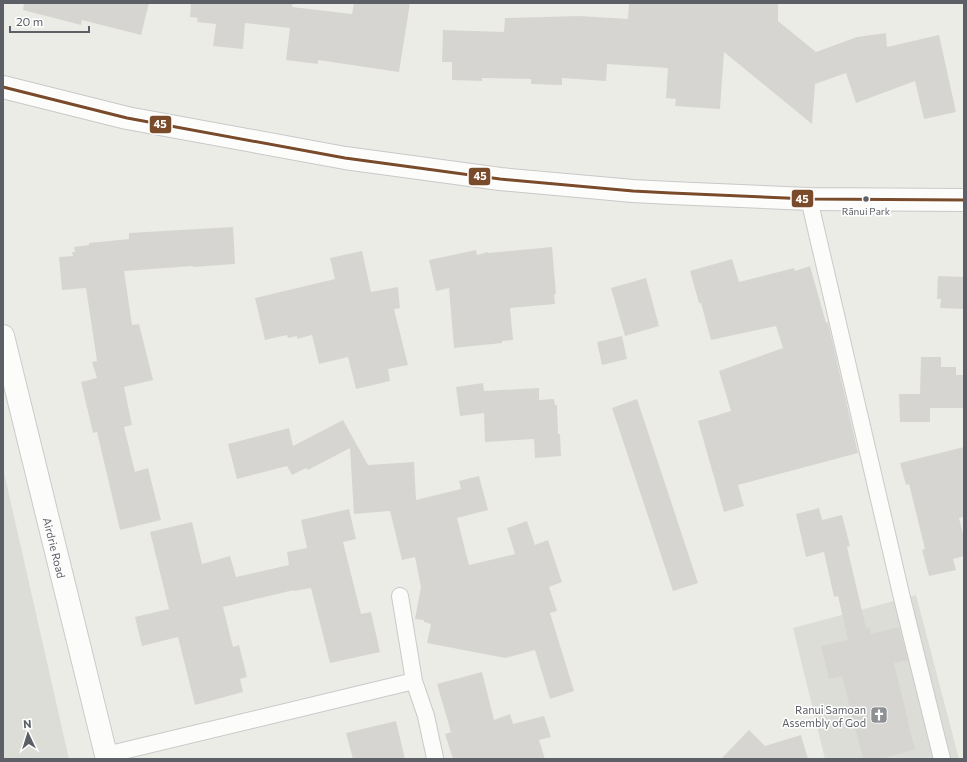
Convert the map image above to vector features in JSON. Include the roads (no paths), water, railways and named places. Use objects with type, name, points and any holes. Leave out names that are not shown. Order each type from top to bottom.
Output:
[{"type":"main road","points":[[3,87],[127,118],[353,159],[500,179],[656,193],[809,199],[964,200]]},
{"type":"main road","name":"Airdrie Road","points":[[3,336],[106,757]]},
{"type":"lane","points":[[809,199],[902,598],[942,759]]},
{"type":"lane","points":[[400,596],[414,681],[426,716],[435,758]]},
{"type":"lane","points":[[106,757],[414,681]]},
{"type":"place","name":"Rānui Park","points":[[866,199]]},
{"type":"place","name":"Ranui Samoan Assembly of God","points":[[879,715]]}]
